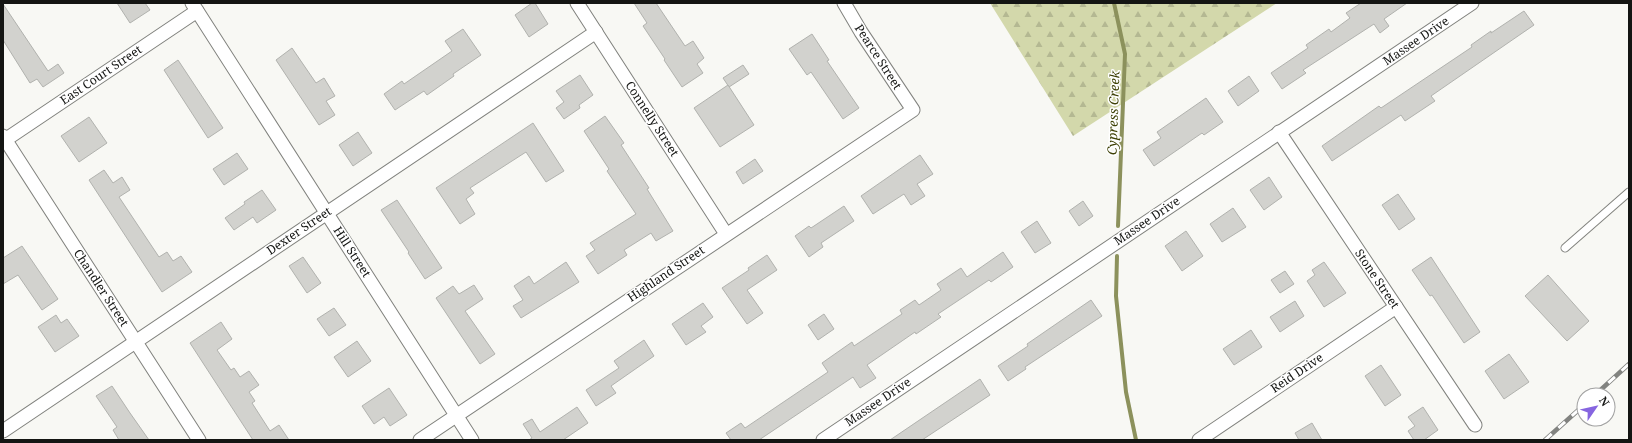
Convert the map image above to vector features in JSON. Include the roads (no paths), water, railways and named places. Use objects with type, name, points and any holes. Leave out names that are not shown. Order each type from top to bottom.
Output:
[{"type":"street","name":"Connelly Street","points":[[578,3],[726,234]]},
{"type":"street","name":"Pearce Street","points":[[844,3],[861,32],[913,110]]},
{"type":"street","name":"Massee Drive","points":[[823,440],[1472,3]]},
{"type":"street","name":"East Court Street","points":[[4,138],[195,7]]},
{"type":"street","name":"Hill Street","points":[[195,7],[472,440]]},
{"type":"street","name":"Dexter Street","points":[[3,431],[596,32]]},
{"type":"street","name":"Highland Street","points":[[420,440],[913,110]]},
{"type":"street","name":"Stone Street","points":[[1279,132],[1475,425]]},
{"type":"street","name":"Chandler Street","points":[[4,138],[199,440]]},
{"type":"street","name":"Reid Drive","points":[[1199,440],[1396,307]]},
{"type":"lane","points":[[1565,248],[1629,192]]},
{"type":"waterway","name":"Cypress Creek","points":[[1114,3],[1125,54],[1118,226]]},
{"type":"waterway","name":"Cypress Creek","points":[[1117,256],[1116,296],[1126,392],[1136,440]]},
{"type":"railway","points":[[1604,387],[1629,364]]},
{"type":"railway","points":[[1545,440],[1576,412]]}]
